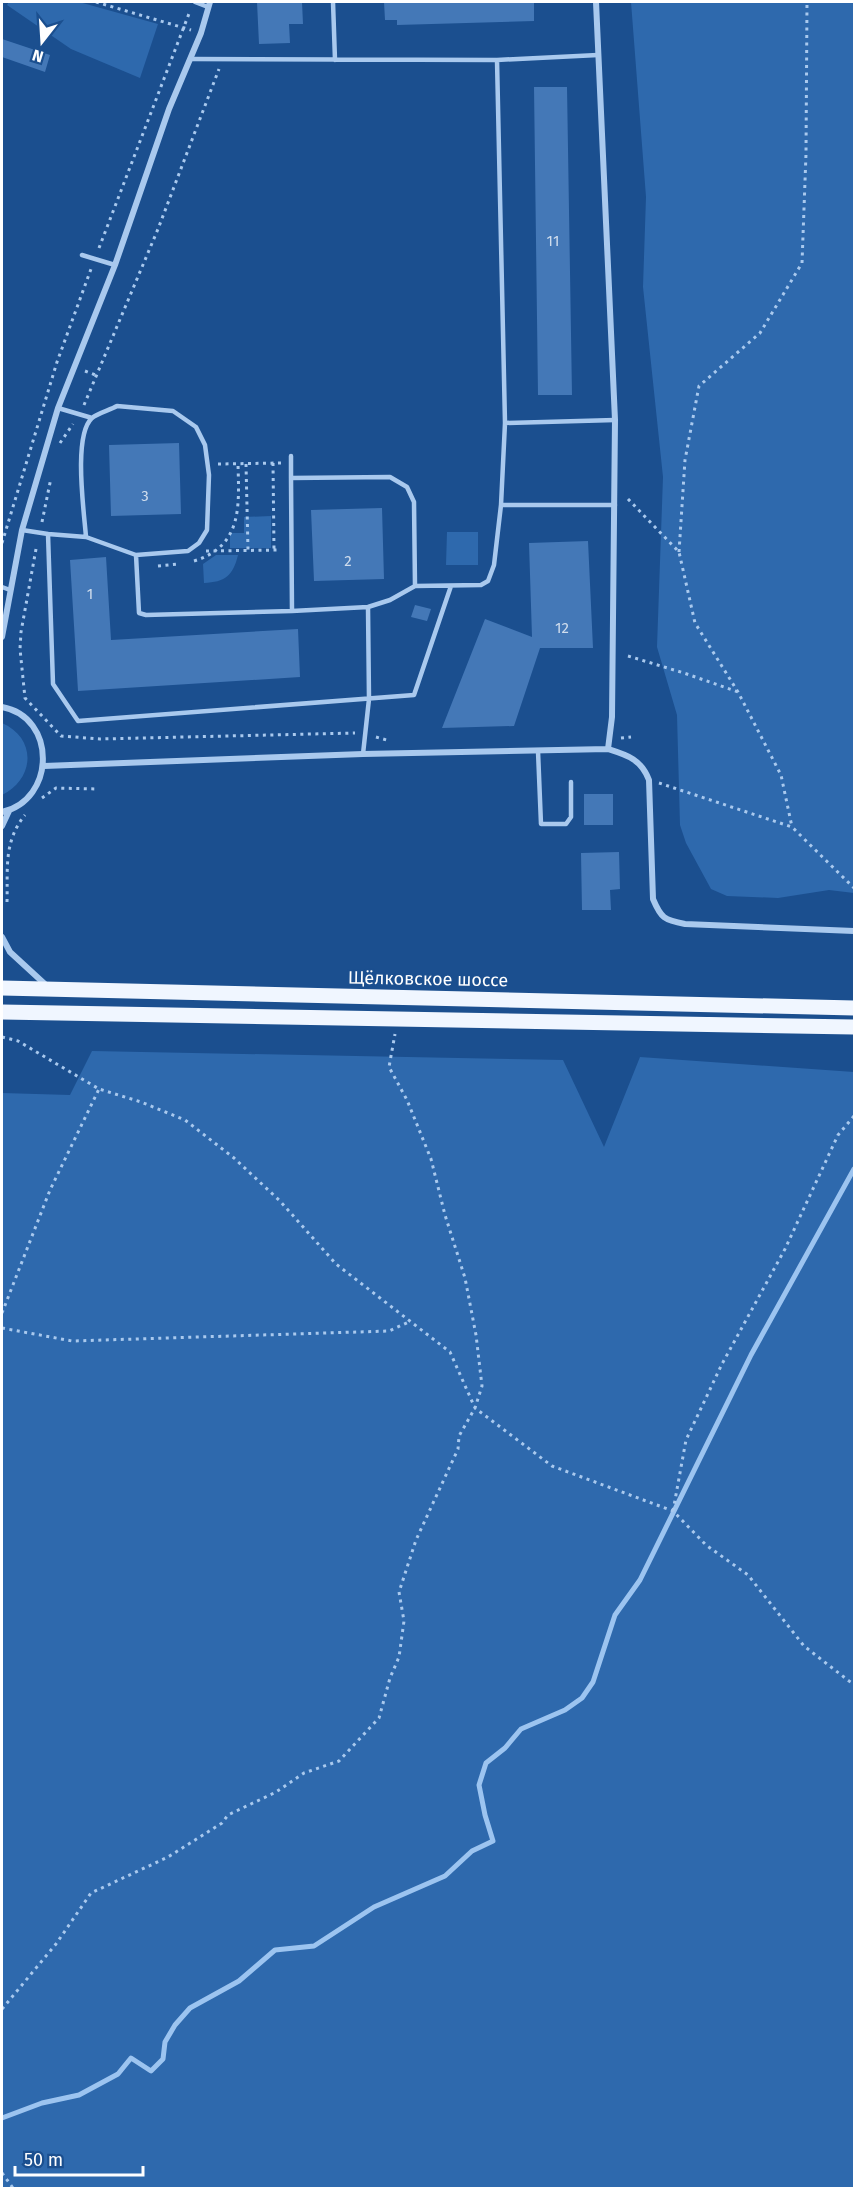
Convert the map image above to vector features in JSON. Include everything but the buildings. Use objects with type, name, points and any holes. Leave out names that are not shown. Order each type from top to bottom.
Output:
[{"type":"main road","name":"Щёлковское шоссе","points":[[2,988],[855,1008]]},
{"type":"main road","points":[[2,1012],[398,1021],[855,1027]]},
{"type":"street","points":[[596,2],[615,420],[612,717],[608,749]]},
{"type":"street","points":[[2,637],[22,530],[58,408],[115,264],[169,109],[201,33],[209,4]]},
{"type":"street","points":[[2,707],[24,717],[36,731],[43,748],[44,766],[40,780],[32,793],[22,803],[2,812]]},
{"type":"street","points":[[44,766],[363,754],[608,749],[632,757],[641,766],[648,780],[653,898],[659,913],[667,920],[685,924],[855,931]]},
{"type":"street","points":[[2,826],[9,810]]},
{"type":"street","points":[[2,937],[10,952],[50,989]]},
{"type":"lane","points":[[195,2],[209,4]]},
{"type":"lane","points":[[333,2],[335,60]]},
{"type":"lane","points":[[191,59],[497,60],[598,55]]},
{"type":"lane","points":[[136,555],[140,613],[146,615],[368,607],[390,600],[415,586],[481,585],[488,581],[494,565],[501,505],[505,423],[497,60]]},
{"type":"lane","points":[[82,255],[115,264]]},
{"type":"lane","points":[[22,530],[86,537],[136,555],[188,551],[200,543],[207,530],[208,465],[205,445],[196,427],[172,411],[117,406],[92,418],[83,434],[81,455],[86,537]]},
{"type":"lane","points":[[58,408],[92,418]]},
{"type":"lane","points":[[505,423],[615,420]]},
{"type":"lane","points":[[291,456],[292,611]]},
{"type":"lane","points":[[291,478],[390,477],[407,488],[414,502],[415,586]]},
{"type":"lane","points":[[501,505],[615,505]]},
{"type":"lane","points":[[48,534],[53,684],[78,721],[414,695],[451,586]]},
{"type":"lane","points":[[2,587],[10,590]]},
{"type":"lane","points":[[363,754],[369,699],[368,607]]},
{"type":"lane","points":[[538,751],[541,824],[566,824],[569,821],[571,782]]},
{"type":"path","points":[[96,2],[201,33]]},
{"type":"path","points":[[792,827],[782,775],[738,692],[695,623],[680,552],[685,460],[699,386],[760,333],[802,263],[807,2]]},
{"type":"path","points":[[2,543],[57,362],[190,10]]},
{"type":"path","points":[[208,465],[291,462]]},
{"type":"path","points":[[273,463],[274,550]]},
{"type":"path","points":[[246,464],[248,550]]},
{"type":"path","points":[[628,498],[680,552]]},
{"type":"path","points":[[188,551],[292,550]]},
{"type":"path","points":[[628,656],[738,692]]},
{"type":"path","points":[[648,780],[792,827],[855,888]]},
{"type":"path","points":[[39,801],[56,788],[98,789]]},
{"type":"path","points":[[7,902],[9,844],[17,824],[31,807]]},
{"type":"path","points":[[2,2009],[56,1944],[91,1893],[168,1857],[222,1823],[228,1815],[276,1792],[304,1773],[339,1761],[379,1718],[390,1678],[399,1657],[404,1621],[399,1592],[416,1540],[459,1449],[459,1436],[475,1408],[482,1386],[465,1278],[445,1215],[431,1159],[407,1100],[389,1067],[398,1021]]},
{"type":"path","points":[[2,1037],[18,1041],[99,1089],[141,1102],[185,1120],[234,1158],[280,1201],[336,1264],[450,1352],[475,1408],[552,1466],[673,1511],[706,1545],[748,1575],[804,1646],[855,1684]]},
{"type":"path","points":[[2,1312],[50,1190],[99,1089]]},
{"type":"path","points":[[673,1511],[686,1440],[722,1364],[785,1249],[838,1136],[855,1116]]},
{"type":"path","points":[[2,1328],[72,1341],[389,1331],[411,1321]]},
{"type":"path","points":[[2,2173],[13,2188]]},
{"type":"shaded area","points":[[9,2],[79,2],[158,24],[140,78],[71,49],[7,5]]},
{"type":"shaded area","points":[[631,2],[854,2],[854,893],[829,890],[778,898],[727,896],[711,889],[686,843],[680,825],[677,715],[657,647],[663,477],[643,287],[646,197]]},
{"type":"shaded area","points":[[271,516],[271,548],[230,548],[230,533],[244,533],[244,517]]},
{"type":"shaded area","points":[[447,532],[478,532],[478,565],[446,565]]},
{"type":"shaded area","points":[[216,555],[238,555],[231,573],[223,579],[204,583],[203,564]]},
{"type":"shaded area","points":[[2,723],[21,738],[28,759],[21,779],[2,795]]},
{"type":"shaded area","points":[[92,1051],[563,1060],[604,1147],[640,1057],[854,1072],[854,2188],[2,2188],[2,1093],[70,1095]]},
{"type":"waterway","points":[[2,2118],[42,2103],[79,2095],[118,2074],[131,2058],[151,2071],[163,2059],[165,2042],[175,2025],[190,2008],[239,1981],[275,1950],[314,1946],[374,1907],[445,1876],[472,1851],[493,1841],[479,1785],[486,1763],[505,1748],[521,1729],[565,1710],[582,1698],[593,1682],[615,1615],[640,1580],[751,1355],[854,1169]]}]
